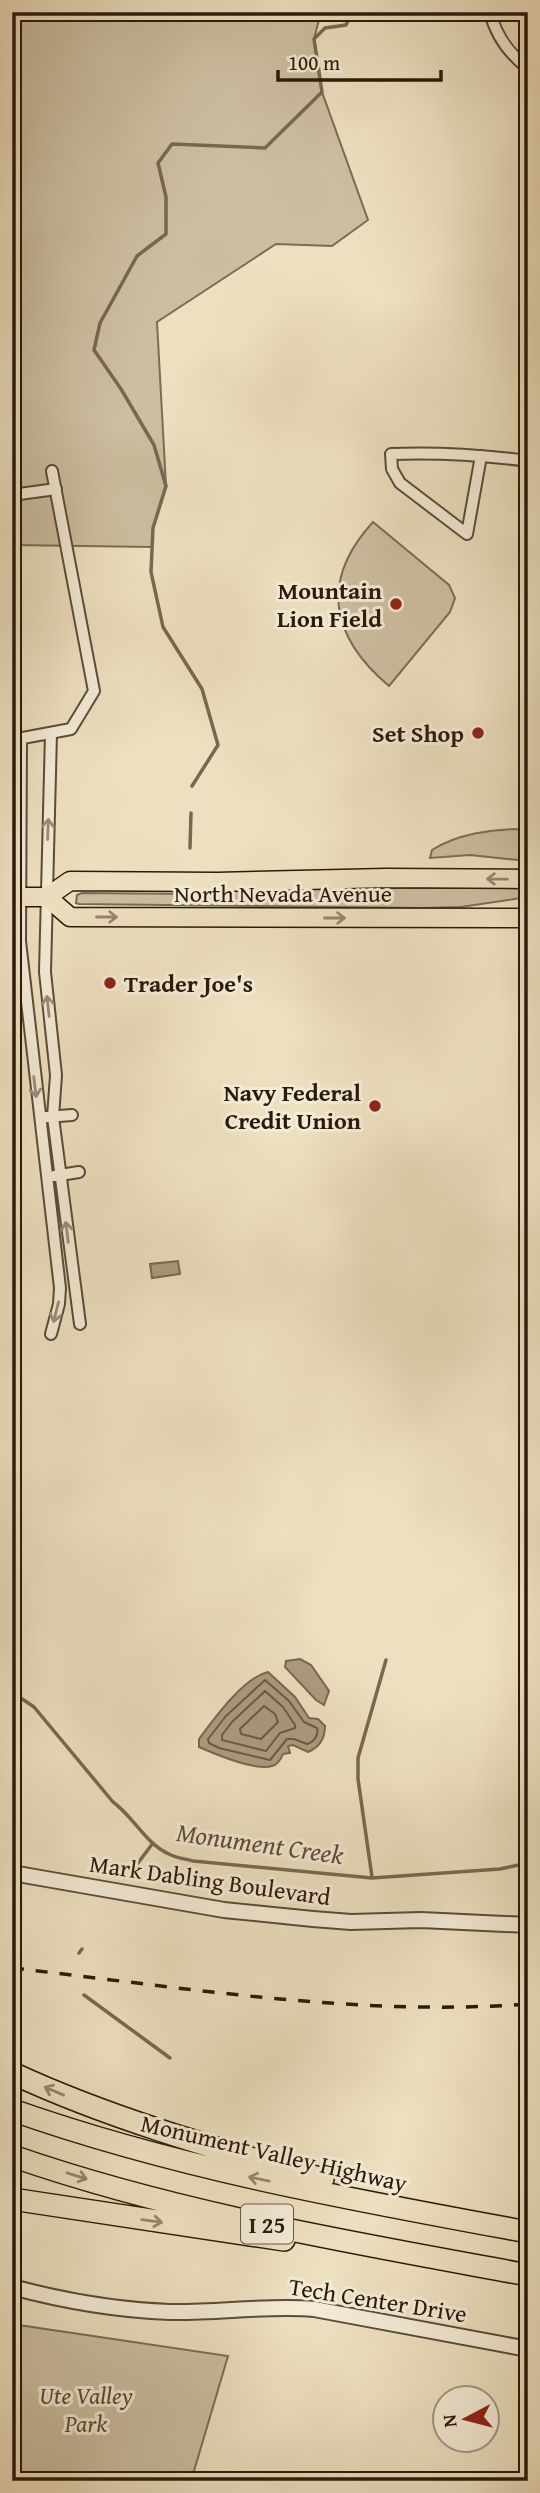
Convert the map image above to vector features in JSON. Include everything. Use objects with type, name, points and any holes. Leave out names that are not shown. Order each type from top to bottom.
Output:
[{"type":"highway","points":[[12,2073],[83,2103],[157,2129],[282,2168],[494,2226]]},
{"type":"highway","name":"Monument Valley Highway","points":[[12,2110],[135,2150],[237,2175],[528,2232]]},
{"type":"highway","name":"I 25","points":[[12,2155],[87,2179],[257,2222],[527,2275]]},
{"type":"highway","points":[[12,2199],[527,2275]]},
{"type":"main road","name":"North Nevada Avenue","points":[[16,897],[47,897],[70,881],[528,879]]},
{"type":"main road","name":"North Nevada Avenue","points":[[47,897],[70,917],[528,918]]},
{"type":"street","points":[[490,12],[508,51],[528,68]]},
{"type":"street","points":[[481,456],[467,534],[400,483],[392,468],[391,454],[432,453],[481,456],[528,461]]},
{"type":"street","points":[[51,1334],[60,1288],[16,897],[16,740],[71,729],[94,691],[52,471]]},
{"type":"street","points":[[12,495],[56,489]]},
{"type":"street","points":[[51,733],[45,972],[56,1075],[53,1117],[80,1324]]},
{"type":"street","points":[[39,1118],[72,1115]]},
{"type":"street","points":[[47,1177],[79,1172]]},
{"type":"street","name":"Mark Dabling Boulevard","points":[[12,1873],[224,1910],[313,1919],[528,1925]]},
{"type":"street","name":"Tech Center Drive","points":[[12,2287],[50,2297],[136,2310],[192,2312],[279,2307],[314,2309],[528,2349]]},
{"type":"green space","points":[[12,12],[321,12],[314,39],[322,92],[368,220],[332,246],[276,244],[157,322],[166,486],[153,528],[152,547],[12,545]]},
{"type":"green space","name":"Mountain Lion Field","points":[[373,522],[449,585],[455,598],[450,612],[389,686],[354,648],[344,628],[339,608],[339,587],[345,566],[356,544]]},
{"type":"green space","points":[[520,829],[519,840],[528,849],[528,861],[470,855],[430,858],[432,850],[463,836],[486,831]]},
{"type":"green space","points":[[240,888],[528,888],[528,897],[461,907],[422,908],[76,903],[77,895],[82,893],[194,894]]},
{"type":"green space","name":"Ute Valley Park","points":[[12,2324],[228,2356],[191,2481],[12,2481]]},
{"type":"water","points":[[178,1261],[180,1274],[152,1278],[150,1264]]},
{"type":"water","points":[[300,1659],[311,1665],[329,1691],[324,1705],[285,1667],[286,1661]]},
{"type":"water","points":[[268,1672],[295,1697],[309,1718],[318,1719],[325,1726],[319,1745],[308,1752],[293,1745],[288,1746],[290,1753],[283,1754],[276,1764],[265,1767],[235,1761],[199,1747],[199,1739],[230,1700],[249,1682]]},
{"type":"waterway","points":[[192,786],[218,745],[202,689],[163,627],[151,572],[153,528],[166,486],[154,445],[94,350],[100,323],[137,256],[166,234],[166,197],[158,163],[172,144],[265,148],[322,92],[314,39],[325,28],[346,25],[352,12]]},
{"type":"waterway","points":[[190,848],[191,813]]},
{"type":"waterway","points":[[372,1877],[358,1779],[358,1758],[386,1660]]},
{"type":"waterway","name":"Monument Creek","points":[[12,1692],[34,1707],[113,1802],[147,1838],[176,1857],[193,1861],[372,1878],[500,1869],[528,1863]]},
{"type":"waterway","points":[[135,1867],[153,1843]]},
{"type":"waterway","points":[[79,1953],[82,1949]]},
{"type":"waterway","points":[[84,1995],[170,2058]]},
{"type":"railway","points":[[12,1968],[334,2003],[399,2007],[528,2004]]},
{"type":"place","name":"Mountain Lion Field","points":[[396,604]]},
{"type":"place","name":"Set Shop","points":[[478,733]]},
{"type":"place","name":"Trader Joe's","points":[[110,983]]},
{"type":"place","name":"Navy Federal Credit Union","points":[[375,1106]]}]
